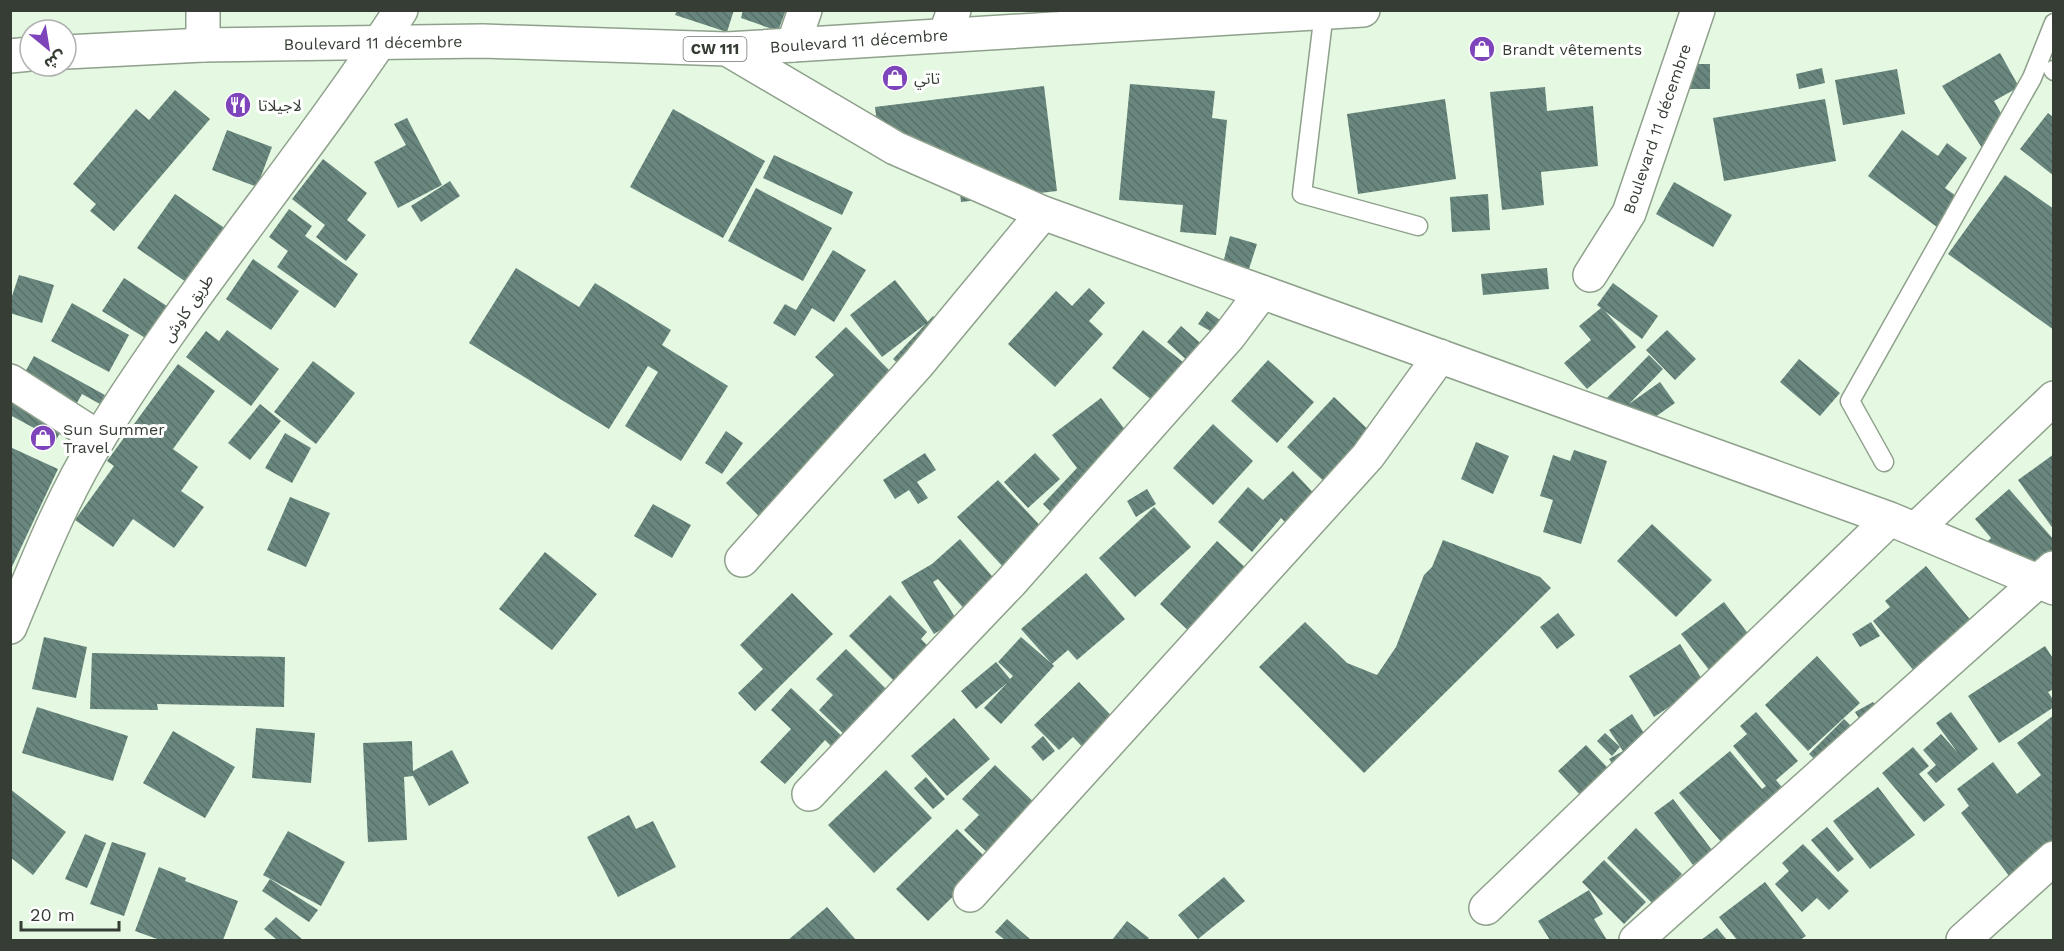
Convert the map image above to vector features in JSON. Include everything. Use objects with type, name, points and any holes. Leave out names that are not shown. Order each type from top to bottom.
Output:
[{"type":"street","points":[[203,10],[203,45]]},
{"type":"street","name":"طريق كاوش","points":[[10,627],[53,520],[99,438],[208,278],[352,85],[401,10]]},
{"type":"street","points":[[792,45],[805,10]]},
{"type":"street","name":"Boulevard 11 décembre","points":[[78,51],[203,45],[483,41],[727,49],[792,45],[950,23],[1363,10]]},
{"type":"street","name":"Boulevard 11 décembre","points":[[1590,275],[1629,213],[1698,10]]},
{"type":"street","points":[[727,49],[895,148],[1043,213],[1903,524],[2048,579],[1636,940]]},
{"type":"street","points":[[742,560],[918,364],[1043,213]]},
{"type":"street","points":[[809,794],[1011,582],[1229,336],[1262,292]]},
{"type":"street","points":[[970,895],[1368,456],[1440,356]]},
{"type":"street","points":[[10,381],[99,438]]},
{"type":"street","points":[[1486,908],[1903,524],[2054,398]]},
{"type":"street","points":[[1964,940],[2054,858]]},
{"type":"lane","points":[[1324,12],[1302,194],[1418,226]]},
{"type":"lane","points":[[1884,462],[1850,401],[2032,78],[2054,23]]},
{"type":"building","points":[[677,10],[734,10],[727,32],[675,15]]},
{"type":"building","points":[[743,10],[786,10],[778,31],[741,18]]},
{"type":"building","points":[[2000,53],[2019,87],[1994,101],[2013,134],[1984,151],[1942,86]]},
{"type":"building","points":[[1689,64],[1710,64],[1710,89],[1689,89]]},
{"type":"building","points":[[1822,68],[1825,83],[1799,89],[1796,74]]},
{"type":"building","points":[[1897,69],[1905,114],[1843,125],[1835,80]]},
{"type":"building","points":[[1130,84],[1215,91],[1212,118],[1227,120],[1216,235],[1180,232],[1183,205],[1119,200]]},
{"type":"building","points":[[1044,86],[1057,191],[961,202],[957,169],[911,175],[908,154],[881,158],[875,107]]},
{"type":"building","points":[[1545,87],[1547,111],[1593,106],[1598,166],[1541,172],[1544,205],[1502,210],[1490,92]]},
{"type":"building","points":[[175,90],[210,119],[114,231],[90,211],[96,204],[73,184],[136,109],[149,120]]},
{"type":"building","points":[[1445,99],[1456,179],[1358,194],[1347,114]]},
{"type":"building","points":[[1825,99],[1836,161],[1724,181],[1713,118]]},
{"type":"building","points":[[673,109],[765,161],[723,238],[630,187]]},
{"type":"building","points":[[2048,113],[2054,118],[2054,176],[2020,149]]},
{"type":"building","points":[[407,118],[442,185],[398,208],[374,162],[406,145],[394,124]]},
{"type":"building","points":[[227,130],[272,147],[257,187],[212,170]]},
{"type":"building","points":[[1902,130],[1938,156],[1947,143],[1967,158],[1945,188],[1959,198],[1937,227],[1868,176]]},
{"type":"building","points":[[774,155],[853,192],[842,215],[763,178]]},
{"type":"building","points":[[323,159],[367,193],[347,220],[366,235],[346,261],[316,237],[325,225],[292,199]]},
{"type":"building","points":[[2005,175],[2054,209],[2054,330],[1948,254]]},
{"type":"building","points":[[450,181],[460,196],[421,222],[411,206]]},
{"type":"building","points":[[1674,182],[1732,215],[1713,247],[1656,214]]},
{"type":"building","points":[[756,188],[832,228],[803,281],[728,241]]},
{"type":"building","points":[[175,194],[226,229],[189,284],[137,248]]},
{"type":"building","points":[[1488,194],[1490,230],[1452,232],[1450,197]]},
{"type":"building","points":[[289,209],[312,226],[305,236],[358,274],[335,308],[277,267],[288,251],[269,237]]},
{"type":"building","points":[[1230,236],[1257,244],[1247,275],[1222,267]]},
{"type":"building","points":[[833,250],[866,270],[834,322],[812,308],[795,336],[773,323],[785,304],[796,310]]},
{"type":"building","points":[[253,259],[299,291],[271,330],[226,299]]},
{"type":"building","points":[[516,268],[579,307],[595,283],[671,330],[662,345],[728,386],[681,461],[625,426],[658,372],[648,366],[609,429],[469,343]]},
{"type":"building","points":[[1547,268],[1549,289],[1483,295],[1481,274]]},
{"type":"building","points":[[19,275],[54,285],[42,323],[10,313],[10,302]]},
{"type":"building","points":[[124,278],[170,308],[150,341],[102,311]]},
{"type":"building","points":[[895,280],[928,322],[882,357],[850,315]]},
{"type":"building","points":[[1613,283],[1658,316],[1642,339],[1605,311],[1636,347],[1587,389],[1564,363],[1591,340],[1579,326],[1601,308],[1597,305]]},
{"type":"building","points":[[1089,288],[1105,303],[1089,321],[1103,334],[1055,387],[1008,344],[1056,291],[1072,306]]},
{"type":"building","points":[[72,303],[129,335],[109,372],[51,341]]},
{"type":"building","points":[[1207,311],[1220,320],[1212,332],[1198,324]]},
{"type":"building","points":[[933,316],[946,329],[906,371],[893,359]]},
{"type":"building","points":[[1181,326],[1206,348],[1192,365],[1167,342]]},
{"type":"building","points":[[846,327],[902,383],[763,520],[726,483],[834,375],[815,357]]},
{"type":"building","points":[[227,330],[279,369],[251,406],[186,357],[206,331],[219,341]]},
{"type":"building","points":[[1143,330],[1189,367],[1158,405],[1112,368]]},
{"type":"building","points":[[1667,330],[1696,359],[1675,380],[1646,350]]},
{"type":"building","points":[[1649,355],[1663,369],[1629,404],[1660,382],[1675,403],[1641,427],[1604,401]]},
{"type":"building","points":[[34,356],[105,395],[100,404],[82,394],[56,440],[10,415],[10,399]]},
{"type":"building","points":[[1799,359],[1840,393],[1820,416],[1780,382]]},
{"type":"building","points":[[1268,360],[1314,402],[1277,443],[1231,401]]},
{"type":"building","points":[[313,361],[355,393],[316,444],[274,412]]},
{"type":"building","points":[[178,364],[215,391],[173,449],[198,467],[181,491],[204,507],[174,548],[133,519],[113,547],[75,520],[114,466],[107,461]]},
{"type":"building","points":[[1334,397],[1377,438],[1330,487],[1287,447]]},
{"type":"building","points":[[1101,398],[1135,443],[1055,516],[1043,504],[1077,468],[1052,435]]},
{"type":"building","points":[[260,404],[281,421],[250,460],[228,443]]},
{"type":"building","points":[[1213,424],[1253,461],[1213,505],[1173,468]]},
{"type":"building","points":[[726,431],[743,443],[722,474],[705,463]]},
{"type":"building","points":[[285,433],[311,448],[292,483],[265,468]]},
{"type":"building","points":[[1476,442],[1509,456],[1493,494],[1461,479]]},
{"type":"building","points":[[10,447],[58,469],[10,571]]},
{"type":"building","points":[[1574,450],[1607,461],[1581,544],[1543,532],[1553,500],[1540,496],[1553,455],[1570,461]]},
{"type":"building","points":[[925,453],[936,470],[917,482],[928,498],[918,504],[909,490],[895,499],[883,480]]},
{"type":"building","points":[[1035,453],[1060,479],[1028,508],[1004,482]]},
{"type":"building","points":[[2054,454],[2054,530],[2018,480]]},
{"type":"building","points":[[1293,471],[1320,500],[1291,528],[1281,518],[1252,552],[1218,522],[1248,487],[1263,500]]},
{"type":"building","points":[[998,480],[1046,532],[1005,569],[957,517]]},
{"type":"building","points":[[1147,489],[1156,504],[1136,517],[1127,501]]},
{"type":"building","points":[[2009,489],[2054,540],[2054,555],[2019,585],[1984,545],[1991,538],[1975,519]]},
{"type":"building","points":[[290,497],[330,513],[306,567],[267,550]]},
{"type":"building","points":[[653,504],[691,525],[672,558],[634,536]]},
{"type":"building","points":[[1154,507],[1191,547],[1135,597],[1099,558]]},
{"type":"building","points":[[1652,524],[1712,580],[1676,617],[1617,561]]},
{"type":"building","points":[[960,539],[998,583],[966,611],[938,579],[933,582],[957,620],[934,634],[901,582],[932,564]]},
{"type":"building","points":[[1443,540],[1540,577],[1551,588],[1364,773],[1259,667],[1305,622],[1347,663],[1377,675],[1396,647],[1424,575],[1432,567]]},
{"type":"building","points":[[1217,541],[1249,571],[1192,634],[1160,604]]},
{"type":"building","points":[[545,552],[597,594],[552,650],[499,609]]},
{"type":"building","points":[[1926,566],[1987,640],[1914,671],[1873,621],[1890,607],[1885,601]]},
{"type":"building","points":[[1086,573],[1125,619],[1077,660],[1068,650],[1052,664],[1021,629]]},
{"type":"building","points":[[792,593],[833,634],[755,711],[738,693],[763,669],[740,645]]},
{"type":"building","points":[[890,595],[927,632],[921,639],[938,656],[903,690],[849,636]]},
{"type":"building","points":[[1724,602],[1762,652],[1720,684],[1681,634]]},
{"type":"building","points":[[1558,613],[1575,635],[1557,649],[1540,627]]},
{"type":"building","points":[[1871,622],[1880,636],[1860,647],[1852,634]]},
{"type":"building","points":[[44,637],[87,647],[76,698],[32,689]]},
{"type":"building","points":[[1021,637],[1054,666],[1001,724],[984,708],[1007,683],[976,709],[961,691],[996,662],[1010,679],[1013,676],[998,662]]},
{"type":"building","points":[[1680,644],[1715,700],[1682,721],[1672,705],[1654,717],[1629,676]]},
{"type":"building","points":[[2045,646],[2054,660],[2054,689],[2048,692],[2054,701],[2054,707],[1999,743],[1968,696]]},
{"type":"building","points":[[846,649],[893,696],[849,739],[819,710],[833,695],[816,679]]},
{"type":"building","points":[[92,653],[285,657],[284,707],[157,704],[158,710],[90,709]]},
{"type":"building","points":[[1817,656],[1860,703],[1808,751],[1765,705]]},
{"type":"building","points":[[1079,682],[1124,729],[1093,758],[1073,737],[1059,750],[1034,725]]},
{"type":"building","points":[[791,688],[844,738],[834,749],[825,740],[785,784],[760,762],[791,729],[771,710]]},
{"type":"building","points":[[1873,702],[1885,722],[1868,732],[1855,712]]},
{"type":"building","points":[[37,707],[128,736],[113,781],[22,753]]},
{"type":"building","points":[[1756,712],[1798,761],[1776,780],[1792,799],[1729,851],[1679,793],[1730,751],[1762,789],[1766,786],[1733,746],[1747,734],[1740,726]]},
{"type":"building","points":[[1951,712],[1978,749],[1936,783],[1927,773],[1936,765],[1923,750],[1941,734],[1958,753],[1936,723]]},
{"type":"building","points":[[1632,714],[1657,754],[1621,777],[1609,759],[1623,751],[1609,730]]},
{"type":"building","points":[[2054,715],[2054,851],[2013,881],[1961,813],[1969,806],[1957,789],[1993,762],[2017,794],[2041,775],[2017,743]]},
{"type":"building","points":[[954,718],[990,759],[947,796],[911,756]]},
{"type":"building","points":[[1844,719],[1866,741],[1832,775],[1809,754]]},
{"type":"building","points":[[256,728],[315,733],[311,783],[252,778]]},
{"type":"building","points":[[173,731],[235,767],[205,818],[143,783]]},
{"type":"building","points":[[1605,733],[1620,747],[1612,756],[1597,741]]},
{"type":"building","points":[[1043,736],[1055,751],[1043,761],[1031,747]]},
{"type":"building","points":[[412,741],[413,771],[452,750],[469,783],[429,806],[413,776],[404,777],[407,840],[368,842],[363,743]]},
{"type":"building","points":[[1586,745],[1624,785],[1596,812],[1558,771]]},
{"type":"building","points":[[1913,747],[1929,766],[1919,774],[1945,805],[1924,822],[1882,773]]},
{"type":"building","points":[[995,765],[1042,810],[994,859],[964,830],[979,815],[962,799]]},
{"type":"building","points":[[886,770],[932,818],[874,873],[828,825]]},
{"type":"building","points":[[926,777],[945,799],[933,809],[914,788]]},
{"type":"building","points":[[1878,787],[1915,835],[1870,869],[1833,821]]},
{"type":"building","points":[[10,789],[66,832],[33,875],[10,857]]},
{"type":"building","points":[[1673,799],[1712,850],[1693,865],[1654,813]]},
{"type":"building","points":[[629,815],[636,829],[653,821],[676,867],[618,897],[587,837]]},
{"type":"building","points":[[1827,827],[1854,859],[1838,872],[1811,840]]},
{"type":"building","points":[[1636,828],[1682,874],[1653,904],[1607,858]]},
{"type":"building","points":[[957,829],[989,861],[928,921],[896,889]]},
{"type":"building","points":[[288,831],[345,862],[321,906],[263,875]]},
{"type":"building","points":[[85,834],[106,843],[87,888],[65,879]]},
{"type":"building","points":[[112,842],[146,853],[124,916],[90,904]]},
{"type":"building","points":[[1803,844],[1849,891],[1829,910],[1817,898],[1802,912],[1775,884],[1789,871],[1782,863]]},
{"type":"building","points":[[1604,860],[1646,902],[1624,924],[1582,882]]},
{"type":"building","points":[[159,867],[186,878],[185,881],[238,901],[223,940],[160,940],[135,931]]},
{"type":"building","points":[[1224,877],[1245,901],[1198,939],[1178,915]]},
{"type":"building","points":[[270,879],[318,910],[309,922],[262,891]]},
{"type":"building","points":[[1765,882],[1806,936],[1800,940],[1737,940],[1719,917]]},
{"type":"building","points":[[1589,890],[1603,914],[1594,919],[1607,940],[1550,940],[1538,921]]},
{"type":"building","points":[[827,907],[856,940],[788,940]]},
{"type":"building","points":[[276,917],[303,940],[277,940],[264,929]]},
{"type":"building","points":[[1007,919],[1031,940],[1005,940],[995,932]]},
{"type":"building","points":[[1127,921],[1149,938],[1147,940],[1112,940]]},
{"type":"building","points":[[1717,928],[1727,940],[1701,940]]},
{"type":"place","name":"Brandt vêtements","points":[[1482,49]]},
{"type":"place","name":"تاتي","points":[[895,78]]},
{"type":"place","name":"لاجيلاتا","points":[[238,105]]},
{"type":"place","name":"Sun Summer Travel","points":[[43,438]]}]
